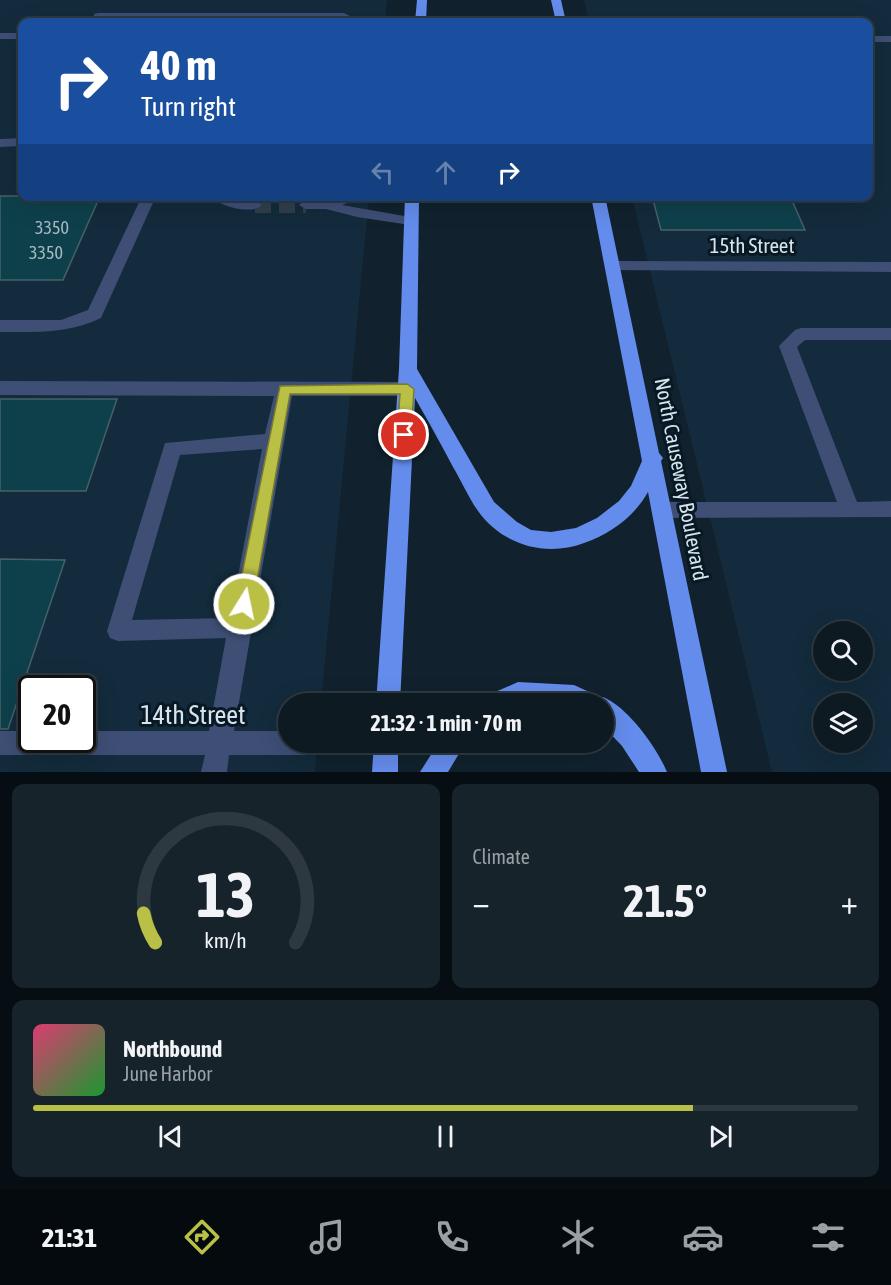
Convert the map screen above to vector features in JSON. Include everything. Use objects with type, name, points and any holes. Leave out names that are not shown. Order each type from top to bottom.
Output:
[{"type":"highway","points":[[421,18],[422,0]]},
{"type":"highway","points":[[556,0],[560,18]]},
{"type":"highway","points":[[389,693],[407,379],[412,201]]},
{"type":"highway","name":"North Causeway Boulevard","points":[[599,201],[653,458],[714,772]]},
{"type":"highway","points":[[407,379],[487,508],[505,526],[536,540],[569,540],[605,525],[636,496],[653,458]]},
{"type":"highway","points":[[614,720],[631,737],[654,772]]},
{"type":"highway","points":[[385,772],[386,753]]},
{"type":"highway","points":[[433,772],[446,753]]},
{"type":"street","points":[[98,18],[108,0]]},
{"type":"street","points":[[159,18],[344,15]]},
{"type":"street","points":[[0,36],[18,36]]},
{"type":"street","points":[[873,39],[891,39]]},
{"type":"street","points":[[0,143],[18,142]]},
{"type":"street","points":[[0,326],[62,326],[85,320],[95,314],[147,201]]},
{"type":"street","points":[[224,201],[255,205]]},
{"type":"street","points":[[326,205],[340,201]]},
{"type":"street","points":[[306,205],[326,205],[357,213],[411,221]]},
{"type":"street","name":"15th Street","points":[[613,266],[891,267]]},
{"type":"street","points":[[850,510],[788,346],[801,334],[890,336]]},
{"type":"street","points":[[0,388],[284,390],[407,379]]},
{"type":"street","points":[[214,772],[284,390]]},
{"type":"street","points":[[240,628],[118,631],[172,448],[273,441]]},
{"type":"street","points":[[663,510],[891,509]]},
{"type":"street","name":"14th Street","points":[[0,744],[278,743]]},
{"type":"shaded area","points":[[0,0],[387,0],[385,18],[18,18],[18,201],[369,201],[322,693],[278,693],[278,753],[316,753],[315,772],[0,772]]},
{"type":"shaded area","points":[[584,0],[891,0],[891,772],[772,772],[633,201],[873,201],[873,18],[588,18]]},
{"type":"building","points":[[0,196],[18,196],[18,201],[98,201],[63,280],[0,280]]},
{"type":"building","points":[[653,201],[792,201],[805,230],[661,230]]},
{"type":"building","points":[[0,399],[117,399],[86,491],[0,491]]},
{"type":"building","points":[[0,559],[65,560],[26,675],[18,675],[18,699],[8,729],[0,729]]},
{"type":"tunnel","points":[[255,205],[306,205]]},
{"type":"route","points":[[244,604],[284,390],[407,389],[404,435]]}]
